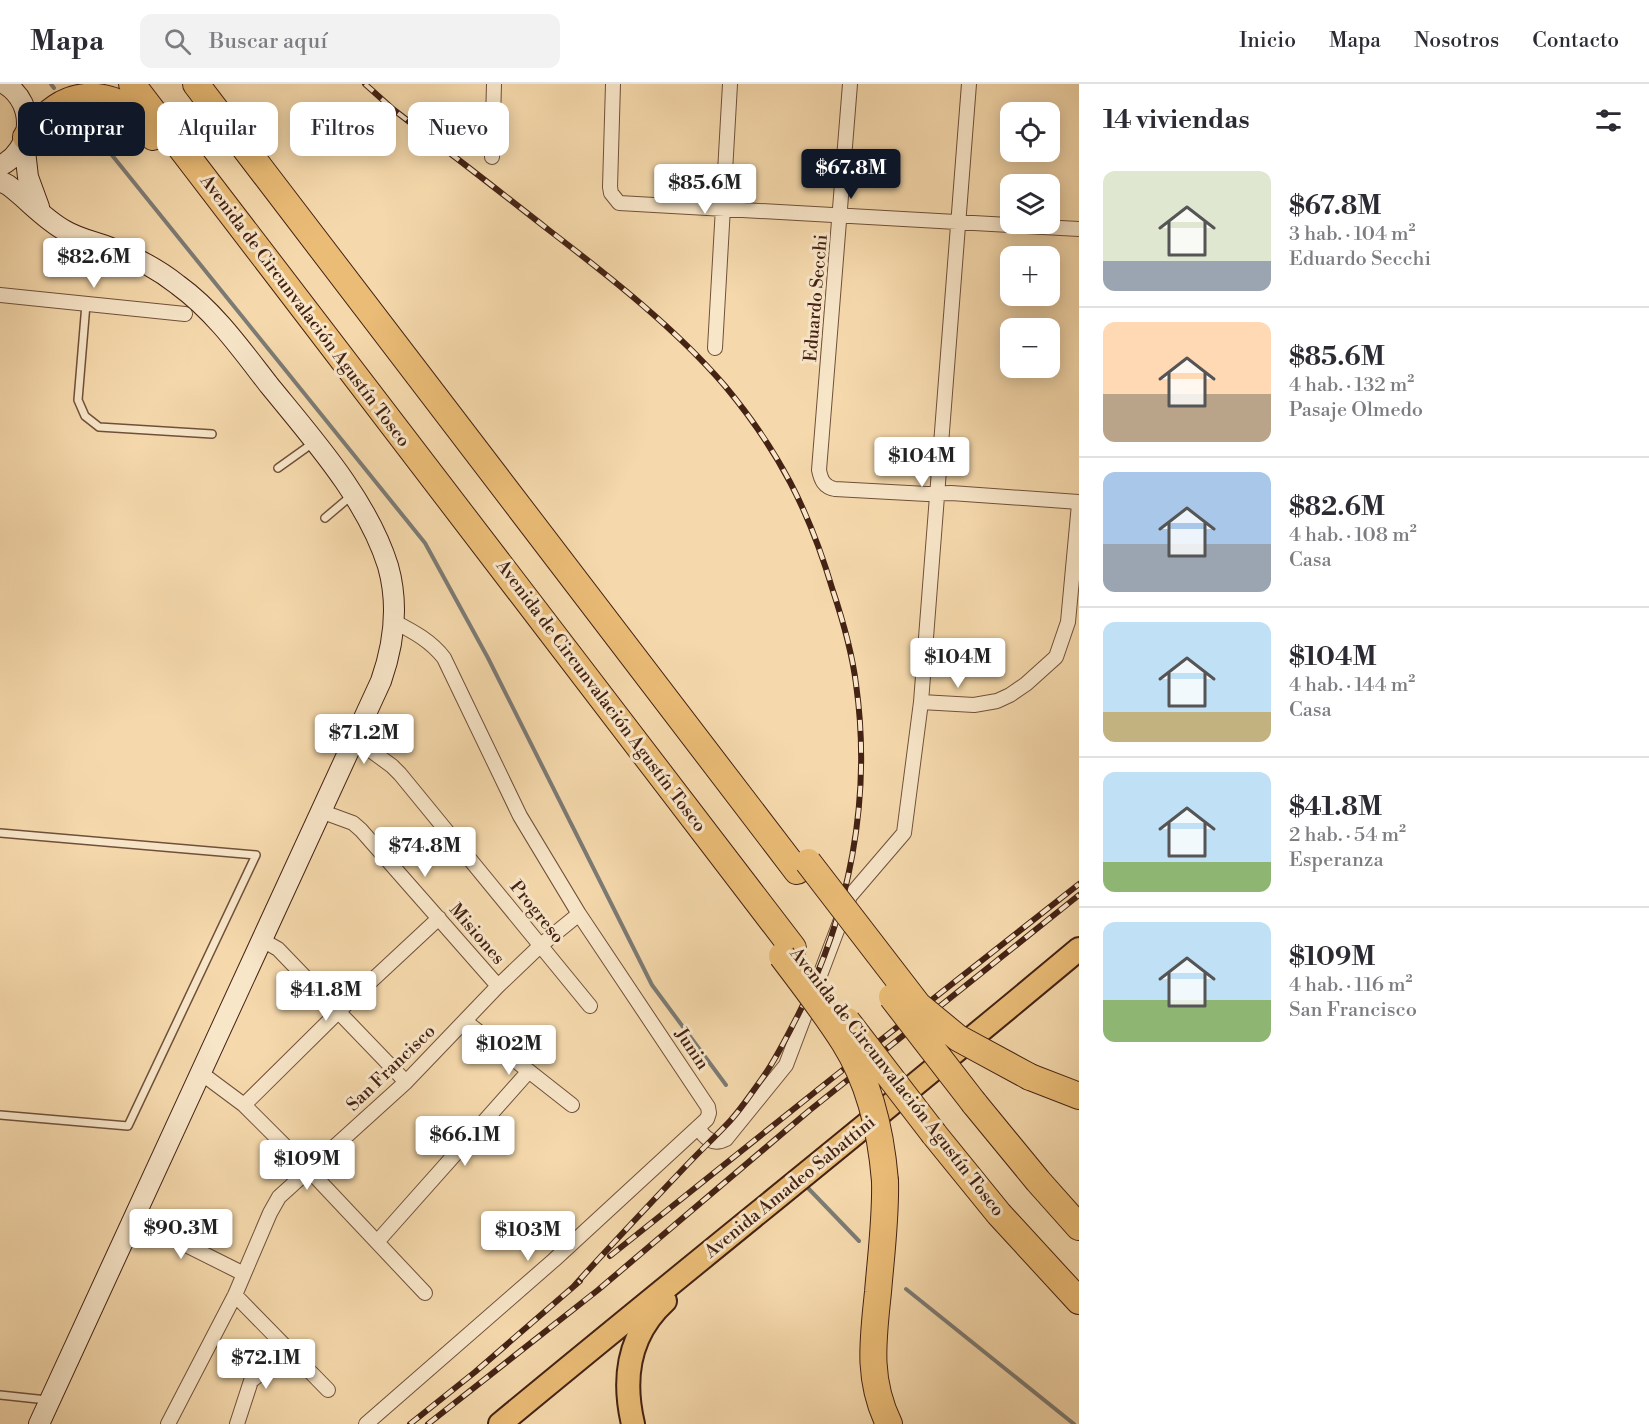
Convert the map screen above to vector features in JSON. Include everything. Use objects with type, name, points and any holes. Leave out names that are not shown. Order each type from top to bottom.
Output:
[{"type":"highway","name":"Avenida de Circunvalación Agustín Tosco","points":[[132,84],[502,566],[787,952],[999,1214],[1079,1301]]},
{"type":"highway","points":[[196,84],[477,452],[803,867],[910,995],[924,1011],[958,1038],[1030,1077],[1079,1096]]},
{"type":"highway","points":[[67,102],[76,98],[104,98],[114,102]]},
{"type":"highway","points":[[145,128],[170,157],[392,446],[464,518]]},
{"type":"highway","points":[[803,867],[974,1103],[1079,1227]]},
{"type":"highway","points":[[787,952],[857,1066],[878,1125],[885,1181],[884,1221],[873,1328],[872,1363],[878,1396],[889,1424]]},
{"type":"main road","points":[[5,84],[23,102]]},
{"type":"main road","points":[[0,166],[14,157],[18,150]]},
{"type":"main road","points":[[26,156],[28,177],[42,212]]},
{"type":"main road","points":[[0,181],[65,231],[112,248],[148,266],[192,296],[221,323],[315,442],[352,494],[377,536],[388,567],[395,622],[390,657],[355,739],[132,1218],[39,1424]]},
{"type":"main road","name":"Avenida Amadeo Sabattini","points":[[500,1424],[745,1222],[863,1129],[1079,949]]},
{"type":"main road","points":[[890,1106],[986,1040],[1079,963]]},
{"type":"main road","points":[[633,1424],[627,1393],[629,1362],[633,1347],[647,1321],[671,1296],[791,1198],[863,1129]]},
{"type":"street","points":[[492,158],[494,84]]},
{"type":"street","points":[[613,84],[611,194],[619,202],[1079,229]]},
{"type":"street","points":[[715,348],[721,208],[730,84]]},
{"type":"street","name":"Eduardo Secchi","points":[[850,84],[819,470],[821,480],[828,488],[835,489],[938,494]]},
{"type":"street","points":[[366,1424],[554,1260],[698,1127],[710,1141],[717,1142],[726,1139],[786,1065],[850,896],[904,833],[921,702],[969,84]]},
{"type":"street","points":[[0,295],[185,314]]},
{"type":"street","points":[[921,702],[984,705],[1010,695],[1051,664],[1060,649],[1068,622],[1079,503],[951,493],[938,494]]},
{"type":"street","name":"Junin","points":[[395,622],[423,638],[444,658],[520,816],[579,914],[708,1107],[707,1119],[698,1127]]},
{"type":"street","name":"Progreso","points":[[355,739],[400,774],[590,1006]]},
{"type":"street","name":"Misiones","points":[[322,812],[352,823],[361,830],[498,986]]},
{"type":"street","name":"San Francisco","points":[[168,1424],[235,1295],[279,1197],[406,1082],[540,945],[579,914]]},
{"type":"street","points":[[244,1105],[338,1012],[439,918]]},
{"type":"street","points":[[262,940],[278,949],[406,1082]]},
{"type":"street","points":[[465,1021],[572,1105]]},
{"type":"street","points":[[377,1242],[529,1071]]},
{"type":"street","points":[[201,1073],[244,1105],[425,1293]]},
{"type":"street","points":[[132,1218],[244,1274]]},
{"type":"street","points":[[235,1295],[328,1390]]},
{"type":"street","points":[[237,1424],[251,1381],[290,1350]]},
{"type":"lane","points":[[86,304],[78,400],[84,416],[99,427],[212,434]]},
{"type":"lane","points":[[278,468],[315,442]]},
{"type":"lane","points":[[325,518],[352,494]]},
{"type":"lane","points":[[0,833],[256,855],[128,1126],[0,1115]]},
{"type":"lane","points":[[0,1395],[49,1400]]},
{"type":"waterway","points":[[51,84],[54,88]]},
{"type":"waterway","points":[[113,156],[425,543],[488,658],[652,985],[726,1085]]},
{"type":"waterway","points":[[807,1187],[859,1241]]},
{"type":"waterway","points":[[906,1289],[1074,1424]]},
{"type":"railway","points":[[365,84],[394,110],[596,266],[685,344],[725,386],[777,458],[803,508],[837,602],[854,672],[860,727],[861,770],[858,812],[843,896],[831,938],[815,978],[776,1057],[738,1112],[574,1286]]},
{"type":"railway","points":[[610,1256],[1079,884]]},
{"type":"railway","points":[[428,1424],[598,1290],[810,1110],[1079,895]]},
{"type":"railway","points":[[410,1424],[475,1372],[580,1281]]}]
